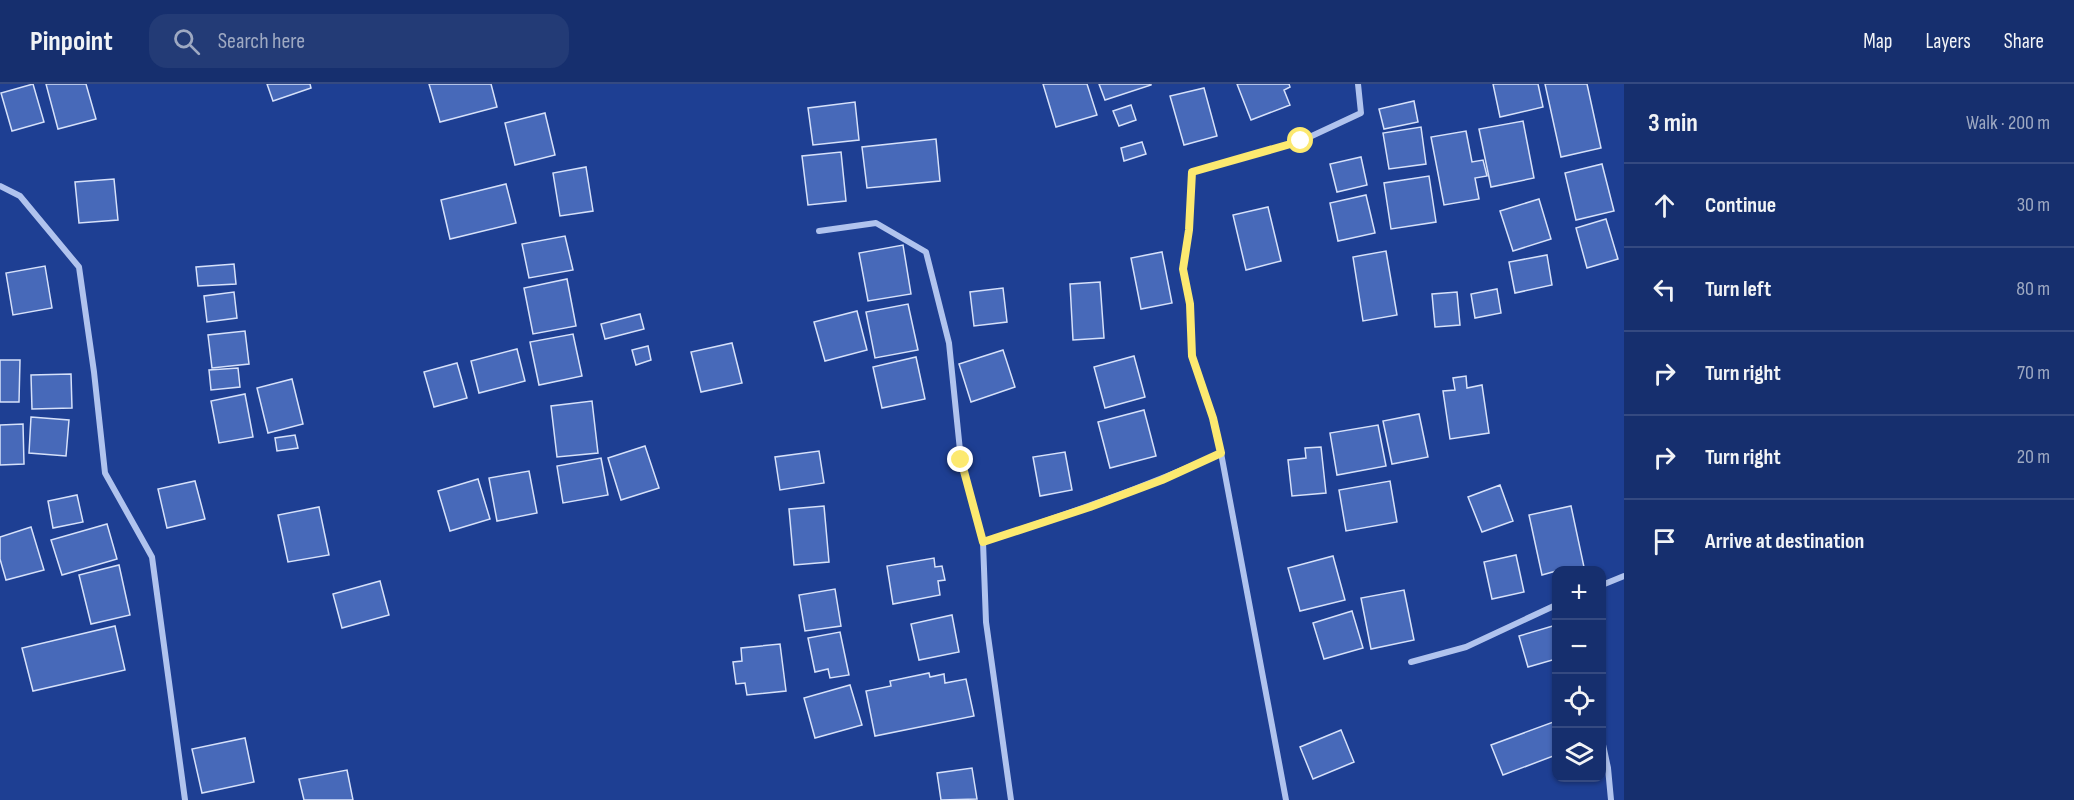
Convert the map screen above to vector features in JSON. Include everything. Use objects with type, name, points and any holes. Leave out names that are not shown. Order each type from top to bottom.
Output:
[{"type":"street","points":[[1286,800],[1221,453],[1213,418],[1192,356],[1190,304],[1183,269],[1189,230],[1192,172],[1301,141],[1361,113],[1358,84]]},
{"type":"street","points":[[0,186],[20,196],[79,267],[105,473],[152,557],[185,800]]},
{"type":"street","points":[[819,231],[876,223],[926,252],[949,343],[961,460],[983,542],[986,622],[1011,800]]},
{"type":"street","points":[[983,542],[1090,507],[1162,480],[1221,453]]},
{"type":"street","points":[[1606,583],[1624,576]]},
{"type":"street","points":[[1411,662],[1466,647],[1552,607]]},
{"type":"street","points":[[1606,759],[1611,800]]},
{"type":"building","points":[[33,84],[44,122],[12,131],[1,93]]},
{"type":"building","points":[[46,84],[86,84],[96,119],[58,129]]},
{"type":"building","points":[[267,84],[310,84],[311,88],[273,101]]},
{"type":"building","points":[[429,84],[491,84],[497,107],[440,122]]},
{"type":"building","points":[[1043,84],[1087,84],[1097,115],[1056,127]]},
{"type":"building","points":[[1099,84],[1151,84],[1151,85],[1105,100]]},
{"type":"building","points":[[1237,84],[1289,84],[1290,87],[1284,90],[1290,105],[1251,120]]},
{"type":"building","points":[[1493,84],[1538,84],[1543,107],[1500,117]]},
{"type":"building","points":[[1545,84],[1587,84],[1601,148],[1561,157]]},
{"type":"building","points":[[1204,88],[1217,136],[1184,145],[1170,96]]},
{"type":"building","points":[[1414,101],[1418,122],[1384,129],[1379,109]]},
{"type":"building","points":[[855,102],[859,140],[813,145],[808,108]]},
{"type":"building","points":[[1131,105],[1136,120],[1119,126],[1113,111]]},
{"type":"building","points":[[545,113],[555,155],[515,165],[505,123]]},
{"type":"building","points":[[1523,121],[1534,178],[1491,187],[1479,129]]},
{"type":"building","points":[[1421,127],[1426,164],[1389,169],[1383,133]]},
{"type":"building","points":[[1466,131],[1472,162],[1483,160],[1487,176],[1475,178],[1479,199],[1444,205],[1431,137]]},
{"type":"building","points":[[936,139],[940,181],[867,188],[862,147]]},
{"type":"building","points":[[1142,142],[1146,154],[1124,161],[1121,148]]},
{"type":"building","points":[[841,152],[846,201],[808,205],[802,156]]},
{"type":"building","points":[[1361,157],[1367,185],[1337,192],[1330,164]]},
{"type":"building","points":[[1602,164],[1614,211],[1576,220],[1565,173]]},
{"type":"building","points":[[586,167],[593,211],[560,216],[553,173]]},
{"type":"building","points":[[1429,176],[1436,222],[1391,229],[1384,183]]},
{"type":"building","points":[[114,179],[118,220],[79,223],[75,182]]},
{"type":"building","points":[[506,184],[516,223],[450,239],[441,200]]},
{"type":"building","points":[[1366,195],[1375,233],[1338,241],[1330,203]]},
{"type":"building","points":[[1539,199],[1551,239],[1513,251],[1500,211]]},
{"type":"building","points":[[1268,207],[1281,261],[1246,270],[1233,215]]},
{"type":"building","points":[[1606,219],[1618,259],[1587,268],[1576,228]]},
{"type":"building","points":[[565,236],[573,270],[529,278],[522,244]]},
{"type":"building","points":[[903,245],[911,294],[868,301],[859,253]]},
{"type":"building","points":[[1386,251],[1397,315],[1363,321],[1353,257]]},
{"type":"building","points":[[1162,252],[1172,303],[1141,309],[1131,258]]},
{"type":"building","points":[[1547,255],[1552,285],[1515,293],[1509,262]]},
{"type":"building","points":[[234,264],[236,284],[198,286],[196,267]]},
{"type":"building","points":[[45,266],[52,308],[13,315],[6,273]]},
{"type":"building","points":[[567,279],[576,326],[533,334],[524,288]]},
{"type":"building","points":[[1100,282],[1104,338],[1073,340],[1070,284]]},
{"type":"building","points":[[1003,288],[1007,322],[974,326],[970,292]]},
{"type":"building","points":[[1497,289],[1501,313],[1475,318],[1471,294]]},
{"type":"building","points":[[234,292],[237,318],[207,322],[204,296]]},
{"type":"building","points":[[1457,292],[1460,325],[1435,327],[1432,294]]},
{"type":"building","points":[[908,304],[918,350],[875,358],[866,312]]},
{"type":"building","points":[[857,311],[867,350],[825,361],[814,322]]},
{"type":"building","points":[[640,314],[644,329],[605,339],[601,324]]},
{"type":"building","points":[[245,331],[249,364],[212,368],[208,335]]},
{"type":"building","points":[[573,334],[582,376],[539,385],[530,342]]},
{"type":"building","points":[[732,343],[742,383],[701,392],[691,352]]},
{"type":"building","points":[[648,346],[651,360],[636,365],[632,350]]},
{"type":"building","points":[[517,349],[525,381],[479,393],[471,361]]},
{"type":"building","points":[[1003,350],[1015,387],[971,402],[959,364]]},
{"type":"building","points":[[1134,356],[1145,397],[1105,408],[1094,367]]},
{"type":"building","points":[[916,357],[925,399],[882,408],[873,367]]},
{"type":"building","points":[[0,360],[20,360],[19,402],[0,402]]},
{"type":"building","points":[[457,363],[467,398],[434,407],[424,372]]},
{"type":"building","points":[[238,368],[240,387],[211,390],[209,370]]},
{"type":"building","points":[[71,374],[72,408],[32,409],[31,375]]},
{"type":"building","points":[[1466,376],[1467,388],[1482,385],[1489,433],[1450,439],[1443,391],[1455,390],[1453,378]]},
{"type":"building","points":[[292,379],[303,424],[268,433],[257,388]]},
{"type":"building","points":[[245,394],[253,437],[219,443],[211,401]]},
{"type":"building","points":[[592,401],[598,453],[557,457],[551,406]]},
{"type":"building","points":[[1144,410],[1156,456],[1110,468],[1098,422]]},
{"type":"building","points":[[1419,414],[1428,457],[1392,464],[1383,421]]},
{"type":"building","points":[[31,417],[69,420],[66,456],[29,453]]},
{"type":"building","points":[[23,424],[24,464],[0,465],[0,425]]},
{"type":"building","points":[[1378,425],[1386,466],[1337,475],[1330,433]]},
{"type":"building","points":[[295,435],[298,448],[277,451],[275,438]]},
{"type":"building","points":[[645,446],[659,488],[621,500],[608,458]]},
{"type":"building","points":[[1321,447],[1326,493],[1292,496],[1288,460],[1306,458],[1305,448]]},
{"type":"building","points":[[819,451],[824,483],[780,490],[775,457]]},
{"type":"building","points":[[1065,452],[1072,490],[1040,496],[1033,457]]},
{"type":"building","points":[[601,458],[608,495],[563,503],[557,466]]},
{"type":"building","points":[[529,471],[537,513],[497,521],[489,478]]},
{"type":"building","points":[[478,479],[490,519],[450,531],[438,491]]},
{"type":"building","points":[[195,481],[205,519],[167,528],[158,489]]},
{"type":"building","points":[[1390,481],[1397,522],[1346,531],[1339,490]]},
{"type":"building","points":[[1500,485],[1513,521],[1482,532],[1468,497]]},
{"type":"building","points":[[77,495],[83,522],[53,528],[48,501]]},
{"type":"building","points":[[824,506],[829,562],[794,565],[789,509]]},
{"type":"building","points":[[1571,506],[1584,566],[1552,566],[1552,572],[1542,575],[1529,515]]},
{"type":"building","points":[[319,507],[329,555],[288,562],[278,515]]},
{"type":"building","points":[[107,524],[117,559],[62,575],[51,540]]},
{"type":"building","points":[[31,527],[44,570],[6,580],[0,559],[0,537]]},
{"type":"building","points":[[1516,555],[1524,592],[1492,599],[1484,562]]},
{"type":"building","points":[[1333,556],[1345,600],[1300,611],[1288,568]]},
{"type":"building","points":[[934,558],[935,567],[942,566],[945,580],[938,581],[940,595],[893,604],[887,566]]},
{"type":"building","points":[[119,565],[130,615],[91,624],[79,575]]},
{"type":"building","points":[[380,581],[389,615],[342,628],[333,594]]},
{"type":"building","points":[[835,589],[841,626],[805,631],[799,595]]},
{"type":"building","points":[[1404,590],[1414,640],[1371,649],[1361,598]]},
{"type":"building","points":[[1352,611],[1363,648],[1324,659],[1313,623]]},
{"type":"building","points":[[952,615],[959,652],[919,660],[911,624]]},
{"type":"building","points":[[115,626],[125,670],[33,691],[22,648]]},
{"type":"building","points":[[1552,626],[1552,660],[1528,667],[1519,636]]},
{"type":"building","points":[[840,632],[849,675],[830,678],[828,669],[815,672],[808,638]]},
{"type":"building","points":[[780,644],[786,691],[747,695],[745,683],[736,684],[733,662],[742,661],[741,648]]},
{"type":"building","points":[[929,673],[930,677],[944,674],[945,683],[966,679],[974,716],[875,736],[866,691],[891,686],[890,681]]},
{"type":"building","points":[[850,685],[862,725],[815,738],[804,698]]},
{"type":"building","points":[[1552,722],[1552,757],[1503,775],[1491,745]]},
{"type":"building","points":[[1341,730],[1354,762],[1313,779],[1300,747]]},
{"type":"building","points":[[245,738],[254,782],[202,793],[192,749]]},
{"type":"building","points":[[972,768],[977,799],[941,800],[937,773]]},
{"type":"building","points":[[347,770],[353,800],[304,800],[299,779]]},
{"type":"route","points":[[961,460],[983,542],[1090,507],[1162,480],[1221,453],[1213,418],[1192,356],[1190,304],[1183,269],[1189,230],[1192,172],[1301,141]]}]
